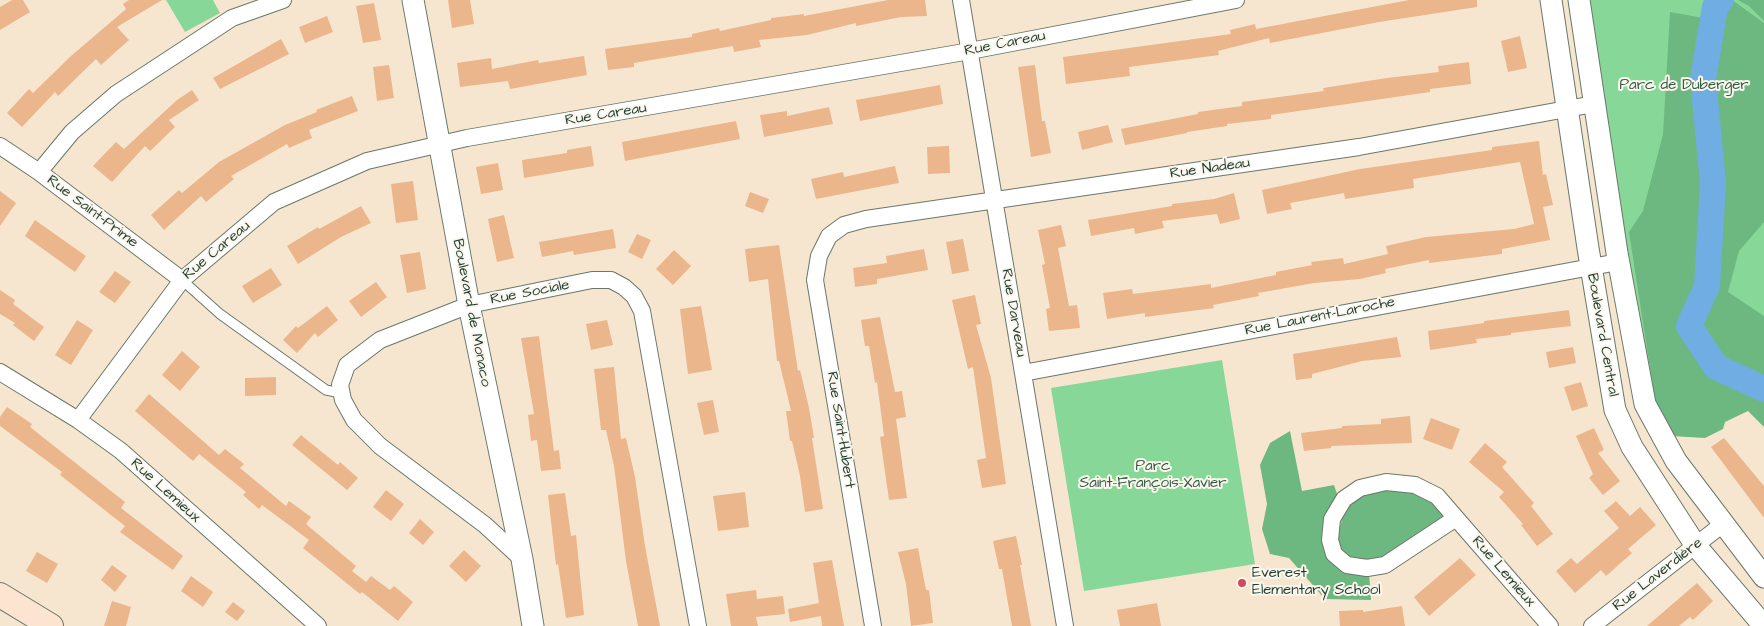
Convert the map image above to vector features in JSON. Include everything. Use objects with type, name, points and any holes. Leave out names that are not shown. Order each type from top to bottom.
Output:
[{"type":"main road","points":[[0,595],[51,626]]},
{"type":"main road","points":[[0,605],[23,626]]},
{"type":"street","points":[[39,172],[72,132],[116,94],[232,18],[283,0]]},
{"type":"street","name":"Boulevard de Monaco","points":[[413,0],[468,305],[522,559],[533,626]]},
{"type":"street","name":"Rue Darveau","points":[[961,0],[1065,626]]},
{"type":"street","name":"Rue Careau","points":[[78,420],[182,280],[274,202],[367,161],[467,138],[970,51],[1236,0]]},
{"type":"street","name":"Boulevard Central","points":[[1551,0],[1566,109],[1615,410],[1632,447],[1696,546],[1764,626]]},
{"type":"street","name":"Boulevard Central","points":[[1579,0],[1618,262],[1644,404],[1676,461],[1764,577]]},
{"type":"street","name":"Rue Nadeau","points":[[829,236],[844,225],[866,219],[1359,147],[1594,104]]},
{"type":"street","name":"Rue Saint-Prime","points":[[0,146],[39,172],[182,280]]},
{"type":"street","name":"Rue Saint-Hubert","points":[[829,236],[819,256],[816,280],[873,626]]},
{"type":"street","name":"Rue Laurent-Laroche","points":[[1023,373],[1618,262]]},
{"type":"street","name":"Rue Sociale","points":[[342,392],[340,385],[347,365],[380,340],[468,305],[592,280],[610,280],[624,287],[634,296],[642,311],[698,626]]},
{"type":"street","name":"Rue Lemieux","points":[[0,372],[78,420],[121,451],[318,626]]},
{"type":"street","points":[[342,392],[354,420],[380,446],[485,525],[522,559]]},
{"type":"street","name":"Rue Lemieux","points":[[1456,518],[1385,565],[1366,568],[1347,565],[1334,554],[1330,540],[1332,519],[1344,499],[1360,488],[1386,482],[1415,485],[1437,496],[1550,626]]},
{"type":"street","name":"Rue Laverdière","points":[[1592,626],[1723,524]]},
{"type":"lane","points":[[182,280],[220,314],[326,390],[342,392]]},
{"type":"green space","points":[[166,0],[213,0],[220,13],[185,32]]},
{"type":"green space","name":"Parc de Duberger","points":[[1588,0],[1764,0],[1764,412],[1747,394],[1656,407],[1639,325]]},
{"type":"green space","name":"Parc de Duberger","points":[[1711,0],[1732,0],[1764,23],[1764,222],[1739,251],[1728,292],[1764,316],[1764,427],[1748,411],[1725,422],[1723,429],[1705,438],[1671,436],[1656,407],[1629,232],[1643,211],[1663,134],[1670,12],[1704,18]]},
{"type":"green space","points":[[1738,0],[1764,0],[1764,21],[1749,6]]},
{"type":"green space","name":"Parc Saint-François-Xavier","points":[[1222,360],[1255,564],[1084,591],[1051,388]]},
{"type":"green space","points":[[1290,431],[1302,491],[1334,485],[1338,497],[1326,555],[1369,573],[1371,600],[1325,599],[1289,558],[1270,554],[1262,529],[1267,504],[1260,465],[1270,443]]},
{"type":"green space","points":[[1384,488],[1413,490],[1431,501],[1445,518],[1382,558],[1367,561],[1340,554],[1336,539],[1346,507],[1360,496]]},
{"type":"building","points":[[12,0],[23,0],[30,12],[0,30],[0,7]]},
{"type":"building","points":[[129,0],[162,0],[117,27],[129,40],[101,65],[96,59],[58,96],[55,92],[22,127],[7,113],[29,89],[33,93],[71,56],[126,9],[123,4]]},
{"type":"building","points":[[448,0],[470,0],[474,24],[452,28]]},
{"type":"building","points":[[888,0],[925,0],[927,16],[901,17],[856,26],[856,23],[807,35],[759,40],[761,47],[734,52],[733,46],[634,63],[634,67],[608,70],[605,49],[692,37],[692,34],[719,28],[720,31],[771,20],[771,18],[804,14],[804,16]]},
{"type":"building","points":[[1409,0],[1477,0],[1477,7],[1379,22],[1270,43],[1269,38],[1218,51],[1219,55],[1129,67],[1130,76],[1066,84],[1063,57],[1231,34],[1230,30],[1255,24],[1256,29]]},
{"type":"building","points":[[374,3],[381,40],[363,43],[356,6]]},
{"type":"building","points":[[327,16],[333,32],[305,43],[299,27]]},
{"type":"building","points":[[1520,36],[1527,68],[1508,72],[1501,41]]},
{"type":"building","points":[[281,39],[289,54],[220,89],[213,78]]},
{"type":"building","points":[[584,56],[587,75],[510,89],[508,81],[460,87],[457,63],[491,58],[492,69],[538,60],[539,63]]},
{"type":"building","points":[[1469,62],[1471,84],[1430,89],[1430,92],[1271,115],[1271,119],[1227,124],[1227,126],[1125,145],[1121,129],[1198,114],[1198,112],[1242,106],[1242,102],[1324,91],[1323,88],[1387,78],[1439,72],[1438,66]]},
{"type":"building","points":[[389,65],[394,98],[377,101],[373,67]]},
{"type":"building","points":[[1035,65],[1042,121],[1045,121],[1051,153],[1031,157],[1018,67]]},
{"type":"building","points":[[940,85],[943,104],[860,121],[856,100]]},
{"type":"building","points":[[192,90],[199,100],[169,120],[175,127],[150,151],[145,146],[112,182],[93,166],[116,142],[124,149],[177,100]]},
{"type":"building","points":[[352,96],[358,111],[309,130],[312,138],[289,148],[287,144],[231,176],[234,179],[206,202],[201,196],[164,230],[151,215],[179,190],[182,193],[219,162],[285,125]]},
{"type":"building","points":[[829,107],[833,124],[764,137],[760,115],[787,111],[787,116]]},
{"type":"building","points":[[736,121],[740,139],[625,161],[622,142]]},
{"type":"building","points":[[1108,125],[1113,142],[1082,150],[1078,132]]},
{"type":"building","points":[[1539,141],[1543,175],[1546,174],[1553,205],[1543,207],[1550,240],[1502,249],[1502,254],[1429,263],[1429,260],[1385,269],[1386,273],[1360,279],[1314,283],[1258,293],[1259,296],[1213,305],[1214,308],[1145,317],[1145,313],[1107,319],[1103,293],[1132,289],[1133,294],[1211,284],[1211,288],[1276,275],[1276,272],[1312,265],[1311,262],[1343,258],[1344,264],[1388,254],[1386,246],[1426,237],[1514,229],[1534,224],[1520,162],[1413,179],[1414,188],[1345,199],[1344,193],[1290,203],[1292,209],[1267,214],[1262,190],[1360,169],[1492,150],[1492,147]]},
{"type":"building","points":[[591,146],[594,166],[524,178],[522,160],[567,153],[567,150]]},
{"type":"building","points":[[949,146],[950,173],[928,174],[927,147]]},
{"type":"building","points":[[498,163],[503,190],[481,194],[476,167]]},
{"type":"building","points":[[895,166],[899,183],[816,199],[811,179],[843,172],[844,177]]},
{"type":"building","points":[[413,181],[418,220],[396,223],[391,184]]},
{"type":"building","points":[[0,191],[16,203],[0,226]]},
{"type":"building","points":[[750,192],[769,199],[763,213],[745,206]]},
{"type":"building","points":[[1234,193],[1240,219],[1220,224],[1217,214],[1162,221],[1164,228],[1135,234],[1134,228],[1091,236],[1088,220],[1172,206],[1172,204],[1214,199]]},
{"type":"building","points":[[361,206],[371,223],[341,237],[298,264],[287,246],[318,227],[319,229]]},
{"type":"building","points":[[504,215],[514,258],[497,262],[488,219]]},
{"type":"building","points":[[35,220],[86,256],[75,272],[25,236]]},
{"type":"building","points":[[1061,225],[1066,246],[1058,248],[1069,306],[1077,305],[1080,328],[1049,331],[1046,309],[1050,308],[1042,265],[1045,264],[1038,230]]},
{"type":"building","points":[[613,229],[616,248],[574,255],[573,251],[542,257],[539,242]]},
{"type":"building","points":[[637,234],[651,240],[642,259],[628,252]]},
{"type":"building","points":[[963,239],[969,271],[952,274],[946,242]]},
{"type":"building","points":[[779,245],[798,371],[800,370],[814,438],[812,438],[823,509],[805,512],[800,476],[792,441],[790,441],[786,411],[791,411],[779,361],[777,361],[768,279],[749,282],[745,249]]},
{"type":"building","points":[[924,249],[928,270],[877,279],[877,284],[855,287],[853,268],[887,263],[886,256]]},
{"type":"building","points":[[674,250],[691,266],[673,285],[656,269]]},
{"type":"building","points":[[420,252],[426,289],[407,293],[400,255]]},
{"type":"building","points":[[271,268],[282,285],[253,303],[242,286]]},
{"type":"building","points":[[115,271],[131,282],[115,303],[99,292]]},
{"type":"building","points":[[376,282],[387,297],[361,317],[349,301]]},
{"type":"building","points":[[0,290],[15,300],[13,304],[44,327],[34,341],[13,325],[15,323],[0,314]]},
{"type":"building","points":[[975,295],[981,324],[976,325],[991,378],[1006,484],[982,488],[977,460],[986,458],[973,367],[968,369],[952,300]]},
{"type":"building","points":[[327,306],[338,320],[318,337],[315,333],[297,353],[283,340],[296,326],[298,328]]},
{"type":"building","points":[[701,306],[712,370],[688,374],[680,309]]},
{"type":"building","points":[[1569,310],[1571,326],[1511,333],[1511,335],[1476,339],[1477,343],[1430,350],[1428,331],[1484,323],[1484,321]]},
{"type":"building","points":[[880,317],[895,392],[902,391],[906,417],[896,419],[907,498],[889,500],[880,437],[884,436],[877,382],[875,383],[869,346],[865,346],[861,320]]},
{"type":"building","points":[[77,320],[93,330],[71,365],[55,355]]},
{"type":"building","points":[[607,320],[613,345],[591,350],[586,324]]},
{"type":"building","points":[[539,336],[554,451],[559,450],[561,469],[541,471],[537,440],[531,441],[528,415],[534,414],[521,338]]},
{"type":"building","points":[[1397,337],[1401,357],[1362,361],[1312,374],[1312,378],[1296,380],[1293,354]]},
{"type":"building","points":[[1573,347],[1576,363],[1549,368],[1546,352]]},
{"type":"building","points":[[182,351],[200,367],[180,391],[162,375]]},
{"type":"building","points":[[614,367],[621,439],[626,438],[635,477],[645,546],[660,626],[638,626],[626,561],[614,466],[606,430],[601,430],[594,369]]},
{"type":"building","points":[[276,377],[276,395],[245,396],[245,378]]},
{"type":"building","points":[[1581,382],[1588,406],[1572,411],[1564,387]]},
{"type":"building","points":[[149,394],[219,455],[225,449],[244,464],[240,468],[286,506],[289,501],[311,517],[306,524],[356,566],[352,571],[366,582],[371,576],[390,590],[394,586],[413,602],[398,621],[362,592],[360,594],[303,548],[309,540],[262,505],[259,509],[243,495],[246,492],[199,454],[193,461],[135,411]]},
{"type":"building","points":[[713,400],[719,432],[704,435],[697,403]]},
{"type":"building","points":[[7,407],[32,424],[30,427],[125,502],[121,508],[183,556],[173,570],[120,532],[125,526],[60,475],[62,472],[0,426],[0,417]]},
{"type":"building","points":[[1410,416],[1412,443],[1331,446],[1331,448],[1304,451],[1301,433],[1342,428],[1342,426],[1381,424],[1381,419]]},
{"type":"building","points":[[1431,418],[1460,429],[1452,450],[1423,439]]},
{"type":"building","points":[[1594,428],[1604,450],[1598,453],[1620,481],[1603,495],[1589,478],[1593,474],[1576,436]]},
{"type":"building","points":[[301,435],[338,465],[340,462],[358,478],[347,490],[292,445]]},
{"type":"building","points":[[1724,438],[1764,486],[1764,518],[1711,447]]},
{"type":"building","points":[[1485,443],[1507,462],[1502,467],[1534,503],[1531,506],[1553,534],[1537,546],[1521,525],[1523,524],[1499,497],[1504,492],[1469,462]]},
{"type":"building","points":[[386,490],[404,504],[391,521],[373,507]]},
{"type":"building","points":[[745,492],[749,527],[718,531],[713,496]]},
{"type":"building","points":[[565,493],[571,536],[576,535],[584,615],[566,618],[558,564],[556,565],[548,495]]},
{"type":"building","points":[[1616,501],[1630,516],[1640,507],[1656,525],[1628,549],[1632,553],[1606,576],[1601,570],[1575,593],[1556,571],[1571,558],[1577,564],[1619,528],[1604,511]]},
{"type":"building","points":[[420,519],[434,532],[423,545],[409,533]]},
{"type":"building","points":[[1016,536],[1031,626],[1012,626],[1002,569],[999,569],[993,541]]},
{"type":"building","points":[[918,548],[926,590],[929,590],[933,623],[911,626],[906,584],[898,552]]},
{"type":"building","points":[[464,550],[481,566],[466,582],[449,566]]},
{"type":"building","points":[[37,552],[58,564],[47,583],[26,571]]},
{"type":"building","points":[[1460,558],[1476,575],[1429,616],[1414,597]]},
{"type":"building","points":[[832,560],[844,626],[822,626],[821,616],[790,622],[788,609],[819,603],[813,563]]},
{"type":"building","points":[[112,565],[127,576],[115,592],[101,580]]},
{"type":"building","points":[[191,576],[213,592],[203,607],[181,591]]},
{"type":"building","points":[[1697,583],[1713,601],[1693,620],[1690,617],[1679,626],[1647,626]]},
{"type":"building","points":[[756,590],[757,599],[783,596],[785,614],[756,617],[758,626],[731,626],[726,594]]},
{"type":"building","points":[[112,601],[131,607],[126,626],[104,626]]},
{"type":"building","points":[[233,602],[245,611],[237,621],[225,612]]},
{"type":"building","points":[[1157,603],[1161,626],[1120,626],[1117,610]]},
{"type":"building","points":[[1402,606],[1405,626],[1340,626],[1339,611],[1363,610],[1363,612]]},
{"type":"waterway","points":[[1721,0],[1715,7],[1703,79],[1713,183],[1707,286],[1689,326],[1716,367],[1764,389]]},
{"type":"place","name":"Everest Elementary School","points":[[1242,583]]}]
